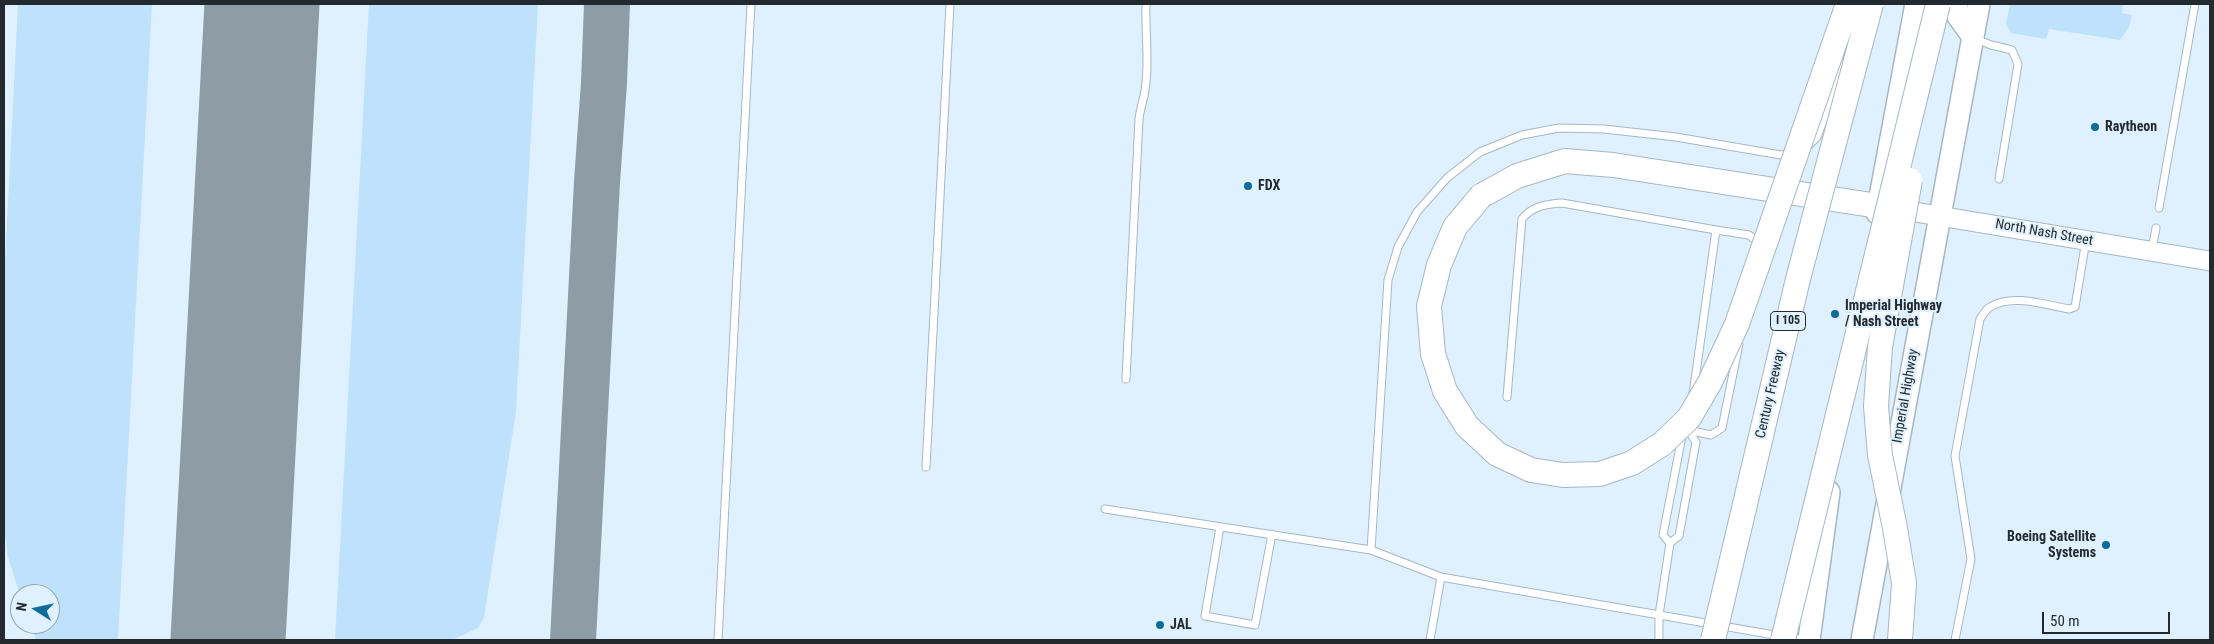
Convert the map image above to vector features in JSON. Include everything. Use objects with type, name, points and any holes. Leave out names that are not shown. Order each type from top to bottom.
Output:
[{"type":"highway","points":[[1848,4],[1741,315],[1710,382],[1689,418],[1662,444],[1632,463],[1600,474],[1563,475],[1531,470],[1497,454],[1467,426],[1445,391],[1433,354],[1429,306],[1439,265],[1456,227],[1481,196],[1517,176],[1565,161],[1613,165],[1878,206]]},
{"type":"highway","name":"Century Freeway","points":[[1714,640],[1798,279],[1871,4]]},
{"type":"highway","points":[[1783,640],[1938,4]]},
{"type":"highway","points":[[1900,640],[1904,583],[1896,528],[1880,455],[1876,406],[1880,347],[1942,4]]},
{"type":"main road","points":[[1809,640],[1826,508],[1878,206],[1916,4]]},
{"type":"main road","points":[[1957,4],[1957,15],[1973,37]]},
{"type":"main road","name":"Imperial Highway","points":[[1862,640],[1979,4]]},
{"type":"street","name":"North Nash Street","points":[[1878,206],[2210,261]]},
{"type":"lane","points":[[718,640],[750,4]]},
{"type":"lane","points":[[926,467],[950,4]]},
{"type":"lane","points":[[1126,379],[1139,119],[1140,106],[1144,96],[1147,49],[1146,4]]},
{"type":"lane","points":[[2159,208],[2195,4]]},
{"type":"lane","points":[[1371,550],[1388,280],[1398,247],[1417,212],[1446,178],[1480,152],[1522,136],[1559,128],[1604,129],[1676,137],[1781,155],[1804,150],[1817,137],[1833,95],[1850,31]]},
{"type":"lane","points":[[1973,37],[1991,45],[2012,50],[2018,64],[1999,179]]},
{"type":"lane","points":[[1507,397],[1522,219],[1526,213],[1545,204],[1562,203],[1749,234],[1760,241],[1722,428],[1711,435],[1688,430]]},
{"type":"lane","points":[[2152,251],[2156,228]]},
{"type":"lane","points":[[1670,543],[1663,535],[1680,438],[1688,430],[1716,230]]},
{"type":"lane","points":[[1955,640],[1971,559],[1955,456],[1980,319],[1989,307],[2017,300],[2069,309],[2075,307],[2086,240]]},
{"type":"lane","points":[[1660,640],[1658,615],[1670,543],[1679,536],[1696,442],[1688,430]]},
{"type":"lane","points":[[1105,509],[1371,550],[1441,577],[1803,640]]},
{"type":"lane","points":[[1220,527],[1205,616],[1255,625],[1272,534]]},
{"type":"lane","points":[[1430,640],[1441,577]]},
{"type":"shaded area","points":[[18,4],[152,4],[118,640],[36,640],[34,634],[60,634],[60,584],[17,584],[8,557],[4,530],[4,281]]},
{"type":"shaded area","points":[[369,4],[538,4],[516,411],[484,617],[478,628],[452,640],[335,640]]},
{"type":"shaded area","points":[[2010,4],[2123,4],[2122,13],[2132,15],[2129,27],[2120,40],[2049,29],[2046,39],[2011,33],[2006,24]]},
{"type":"taxiway","points":[[573,640],[607,4]]},
{"type":"runway","points":[[228,640],[262,4]]},
{"type":"place","name":"Raytheon","points":[[2095,127]]},
{"type":"place","name":"FDX","points":[[1248,186]]},
{"type":"place","name":"Imperial Highway / Nash Street","points":[[1835,314]]},
{"type":"place","name":"Boeing Satellite Systems","points":[[2106,545]]},
{"type":"place","name":"JAL","points":[[1160,625]]}]
